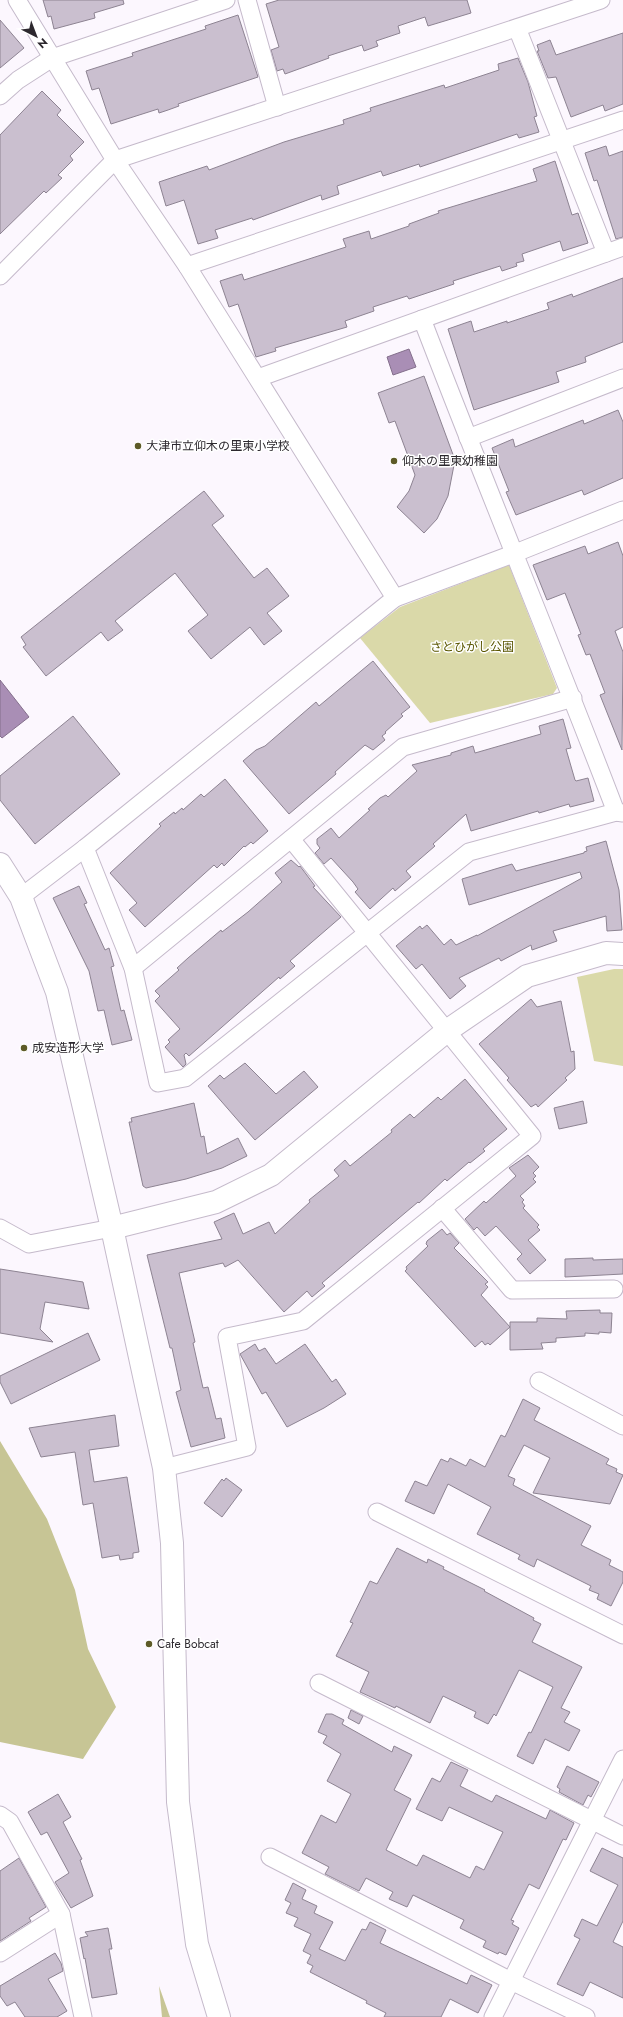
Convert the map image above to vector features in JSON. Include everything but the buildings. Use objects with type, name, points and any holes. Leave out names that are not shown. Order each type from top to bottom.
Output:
[{"type":"street","points":[[17,0],[115,160],[187,266],[394,598]]},
{"type":"street","points":[[0,96],[18,80],[52,58],[226,0]]},
{"type":"street","points":[[247,0],[277,107]]},
{"type":"street","points":[[0,276],[115,160],[601,0]]},
{"type":"street","points":[[517,28],[606,253]]},
{"type":"street","points":[[187,266],[623,120]]},
{"type":"street","points":[[258,378],[623,247]]},
{"type":"street","points":[[85,848],[133,968],[158,1083],[185,1078],[470,852],[620,813],[513,554],[422,319]]},
{"type":"street","points":[[468,438],[623,378]]},
{"type":"street","points":[[21,897],[85,848],[394,598],[513,554],[623,510]]},
{"type":"street","points":[[133,968],[403,747],[573,698]]},
{"type":"street","points":[[164,1468],[247,1447],[227,1337],[303,1321],[532,1136],[448,1030],[291,839]]},
{"type":"street","points":[[0,864],[21,897],[57,992],[112,1228],[164,1468],[172,1543],[178,1802],[197,1944],[219,2017]]},
{"type":"street","points":[[0,1228],[29,1244],[112,1228],[216,1202],[271,1175],[448,1030],[527,976],[606,953],[623,954]]},
{"type":"street","points":[[442,1208],[512,1290],[614,1289]]},
{"type":"street","points":[[539,1381],[623,1426]]},
{"type":"street","points":[[377,1512],[623,1636]]},
{"type":"street","points":[[319,1683],[623,1836]]},
{"type":"street","points":[[493,2017],[623,1759]]},
{"type":"street","points":[[3,1822],[61,1914],[83,2017]]},
{"type":"street","points":[[270,1857],[511,1981],[586,2017]]},
{"type":"street","points":[[0,1953],[61,1914]]},
{"type":"green space","name":"さとひがし公園","points":[[509,565],[557,688],[553,694],[430,723],[360,638],[400,607]]},
{"type":"green space","points":[[614,969],[623,969],[623,1066],[594,1061],[577,977]]},
{"type":"shaded area","points":[[409,349],[416,367],[393,375],[387,357]]},
{"type":"shaded area","points":[[0,680],[29,717],[2,738],[0,736]]},
{"type":"shaded area","points":[[0,1441],[47,1519],[75,1590],[88,1649],[116,1707],[83,1759],[0,1742]]},
{"type":"shaded area","points":[[159,1986],[170,2017],[162,2017]]},
{"type":"place","name":"大津市立仰木の里東小学校","points":[[138,446]]},
{"type":"place","name":"仰木の里東幼稚園","points":[[394,461]]},
{"type":"place","name":"成安造形大学","points":[[24,1048]]},
{"type":"place","name":"Cafe Bobcat","points":[[149,1644]]}]
